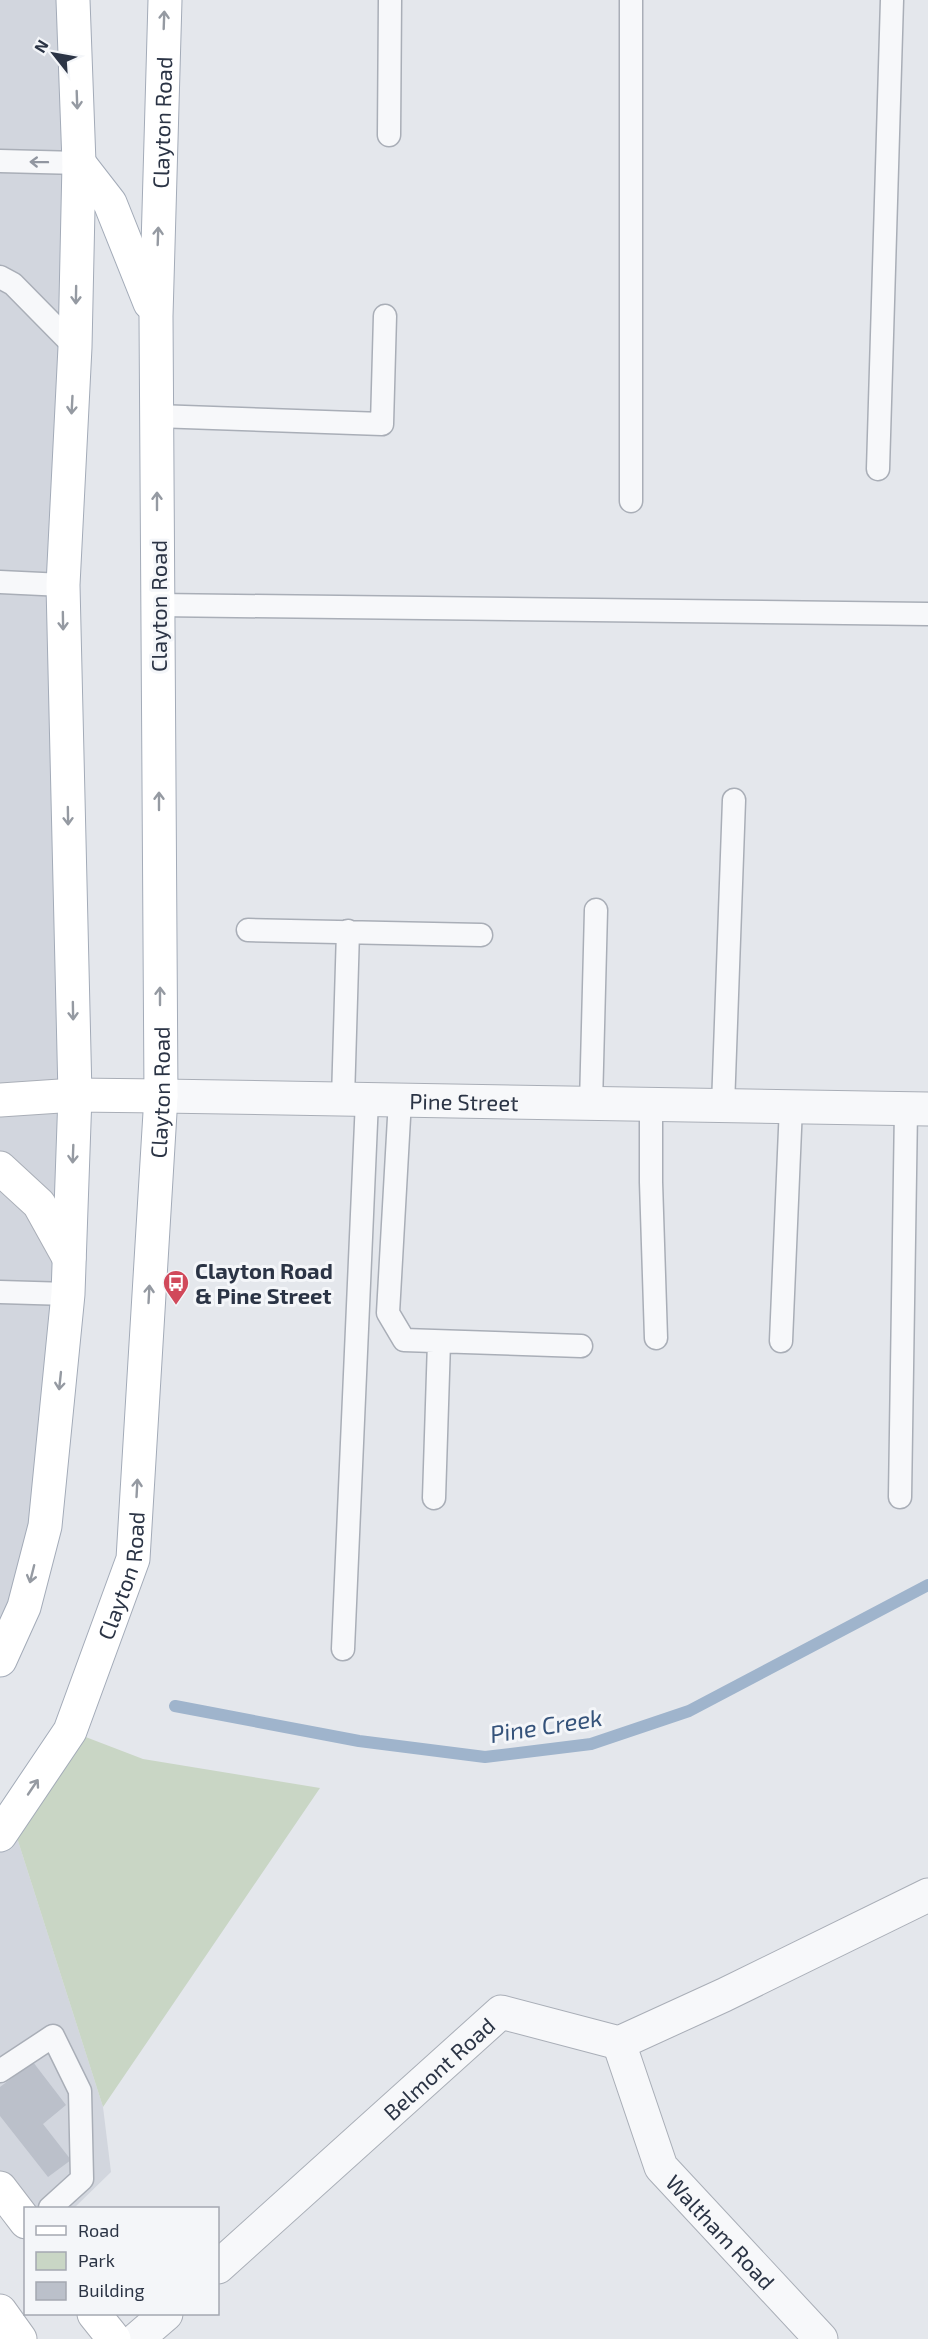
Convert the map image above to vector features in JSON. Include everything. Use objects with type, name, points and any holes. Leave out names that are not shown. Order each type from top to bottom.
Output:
[{"type":"main road","points":[[0,1660],[24,1607],[45,1526],[68,1294],[75,1095],[63,585],[75,347],[79,163],[73,0]]},
{"type":"main road","name":"Clayton Road","points":[[0,1835],[70,1731],[133,1559],[161,1096],[156,316],[165,0]]},
{"type":"main road","name":"Clayton Road","points":[[79,163],[110,203],[156,316]]},
{"type":"main road","name":"Pine Street","points":[[0,1100],[75,1095],[161,1096]]},
{"type":"main road","points":[[0,1168],[39,1204],[69,1258]]},
{"type":"main road","points":[[0,2188],[24,2219]]},
{"type":"main road","points":[[0,2311],[20,2339]]},
{"type":"main road","points":[[96,2315],[114,2339]]},
{"type":"street","name":"Pine Street","points":[[161,1096],[917,1109]]},
{"type":"street","points":[[619,2043],[928,1895]]},
{"type":"street","name":"Belmont Road","points":[[219,2266],[501,2012],[619,2043]]},
{"type":"street","name":"Waltham Road","points":[[619,2043],[661,2167],[821,2339]]},
{"type":"street","points":[[137,2339],[164,2315]]},
{"type":"lane","points":[[389,135],[390,0]]},
{"type":"lane","points":[[631,0],[631,501]]},
{"type":"lane","points":[[878,469],[892,0]]},
{"type":"lane","points":[[0,161],[79,163]]},
{"type":"lane","points":[[0,277],[13,284],[75,347]]},
{"type":"lane","points":[[156,416],[382,424],[385,316]]},
{"type":"lane","points":[[0,582],[63,585]]},
{"type":"lane","points":[[158,605],[928,614]]},
{"type":"lane","points":[[723,1106],[734,800]]},
{"type":"lane","points":[[591,1104],[596,910]]},
{"type":"lane","points":[[248,930],[481,934]]},
{"type":"lane","points":[[342,1649],[355,1100],[348,932]]},
{"type":"lane","points":[[400,1100],[388,1313],[404,1340],[581,1346]]},
{"type":"lane","points":[[651,1104],[656,1338]]},
{"type":"lane","points":[[781,1341],[791,1106]]},
{"type":"lane","points":[[900,1497],[917,1109]]},
{"type":"lane","points":[[0,1292],[68,1294]]},
{"type":"lane","points":[[434,1498],[439,1342]]},
{"type":"lane","points":[[0,2071],[53,2036],[80,2091],[82,2179],[51,2207]]},
{"type":"shaded area","points":[[0,0],[73,0],[75,1095],[45,1526],[0,1643]]},
{"type":"shaded area","points":[[11,1819],[103,2107],[111,2172],[75,2207],[25,2207],[0,2188],[0,1835]]},
{"type":"green space","points":[[70,1731],[143,1759],[320,1788],[103,2107],[11,1819]]},
{"type":"building","points":[[33,2062],[66,2105],[43,2124],[71,2160],[48,2177],[0,2116],[0,2087]]},
{"type":"waterway","name":"Pine Creek","points":[[175,1706],[359,1741],[485,1757],[591,1744],[689,1711],[928,1585]]},
{"type":"place","name":"Clayton Road & Pine Street","points":[[176,1306]]}]
